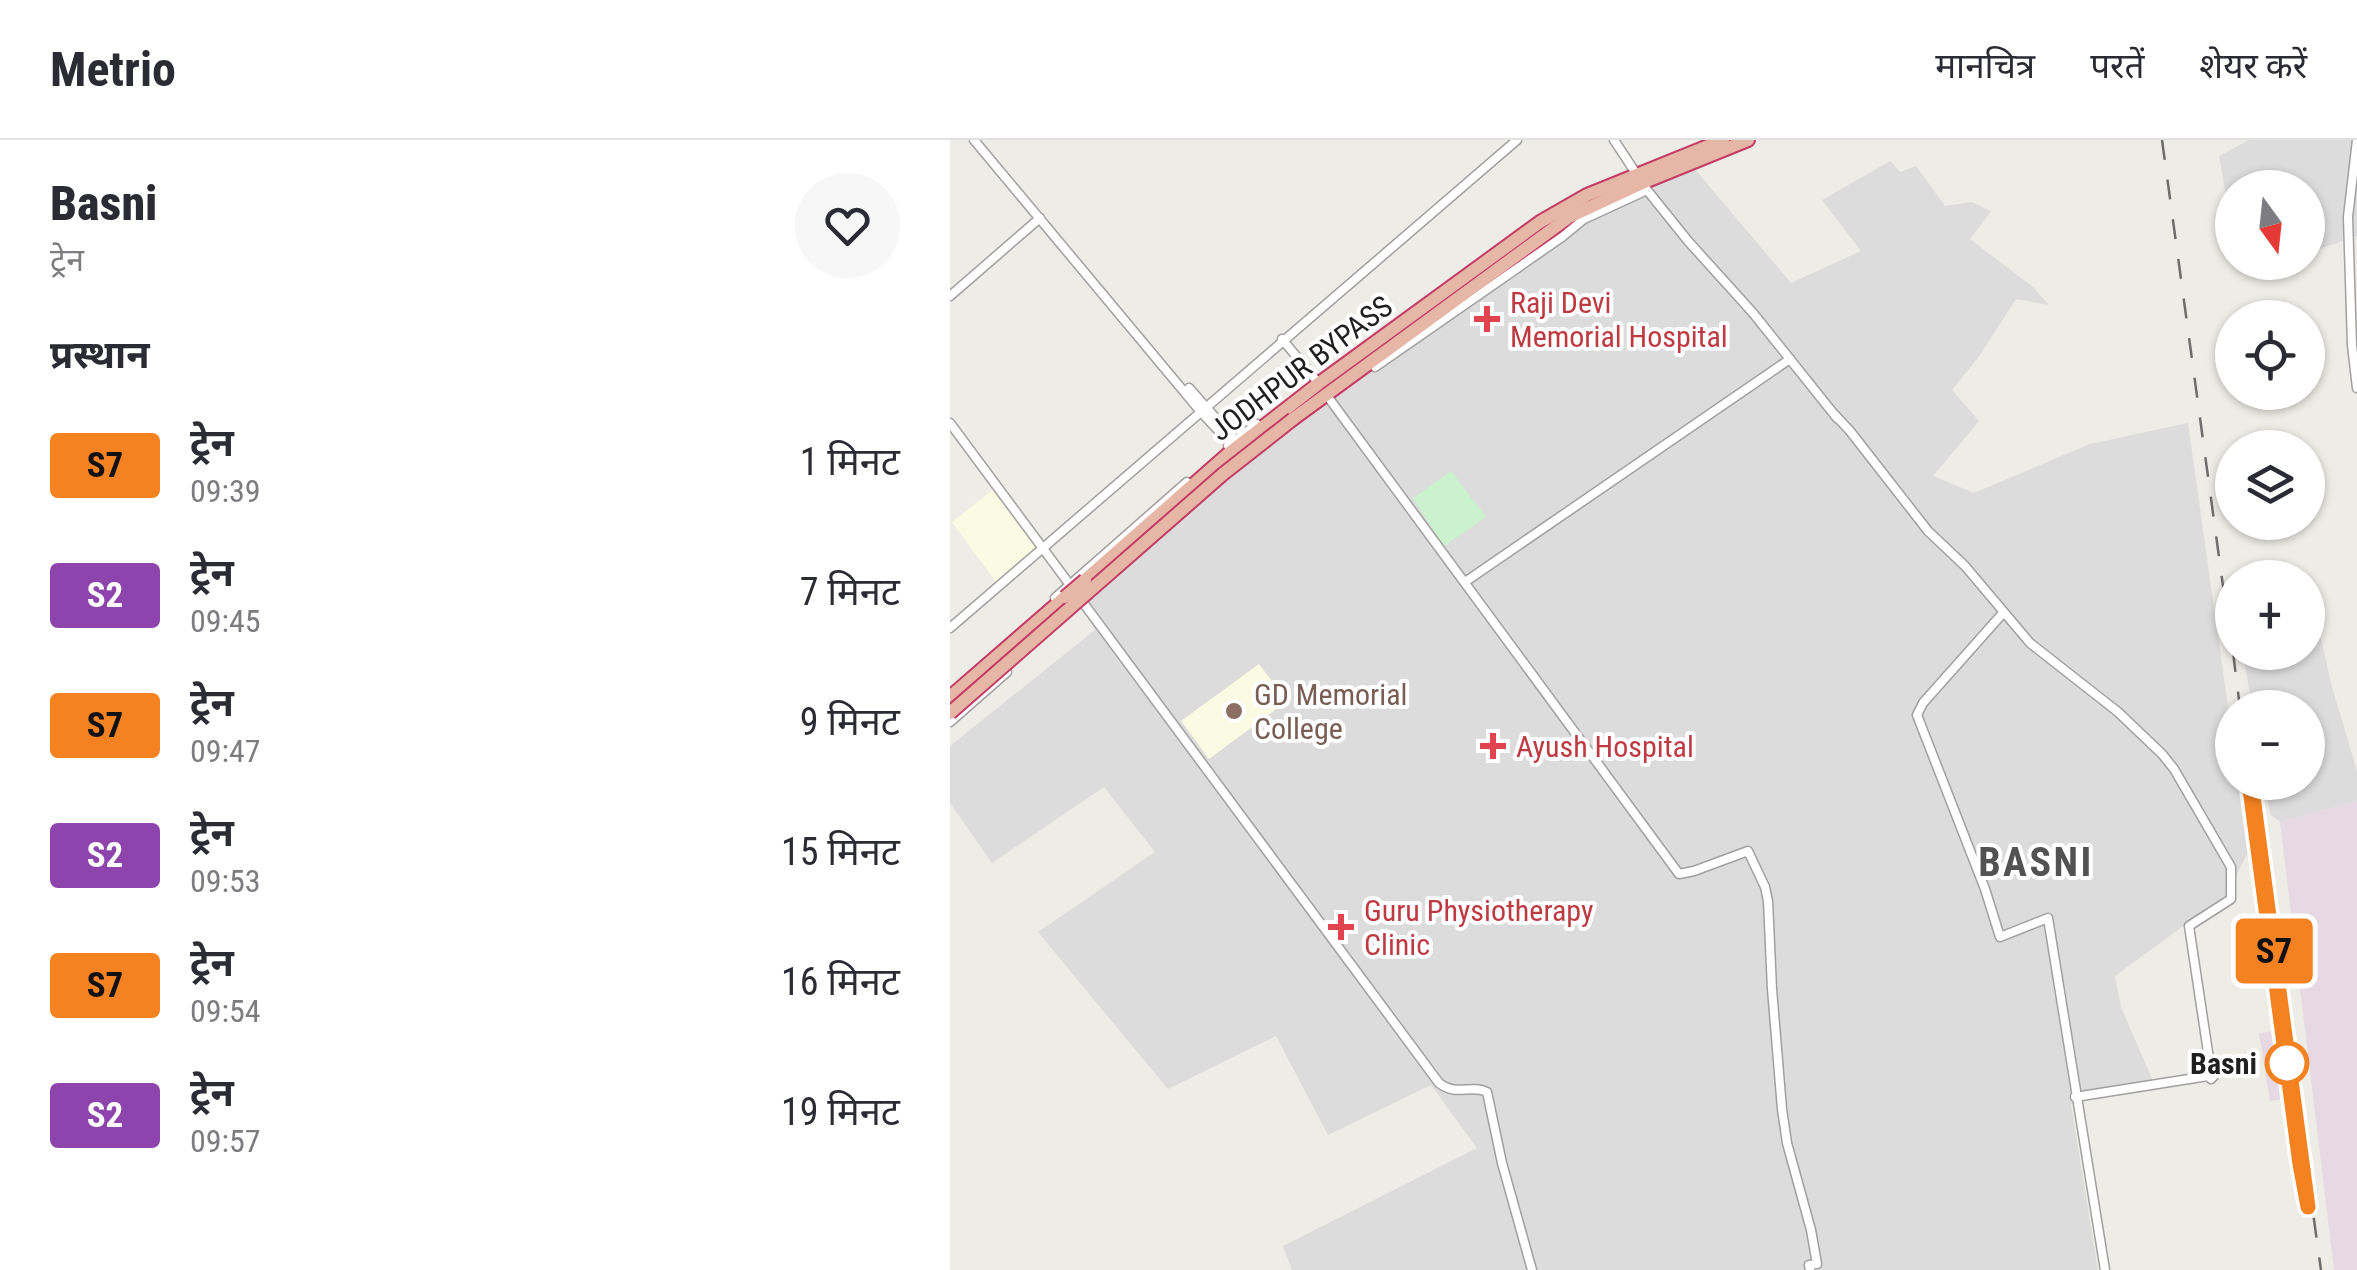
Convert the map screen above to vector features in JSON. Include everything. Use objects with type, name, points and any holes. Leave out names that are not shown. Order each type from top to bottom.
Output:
[{"type":"highway","points":[[950,713],[1289,414],[1558,224],[1723,140]]},
{"type":"highway","points":[[1641,181],[1748,140]]},
{"type":"highway","name":"JODHPUR BYPASS","points":[[950,697],[1218,462],[1289,414]]},
{"type":"street","points":[[977,140],[1233,442]]},
{"type":"street","points":[[977,140],[1202,408]]},
{"type":"street","points":[[950,626],[1515,140]]},
{"type":"street","points":[[1614,140],[1641,181],[1928,531],[1965,566],[2030,643],[2108,704],[2162,754],[2231,867],[2231,899],[2189,926],[2209,1074],[2076,1097]]},
{"type":"street","points":[[950,722],[1233,472],[1328,398],[1559,228],[1710,140]]},
{"type":"street","points":[[950,690],[1233,442],[1534,220],[1565,200],[1641,181],[1759,140]]},
{"type":"street","points":[[2357,140],[2348,217],[2357,388]]},
{"type":"street","points":[[2357,170],[2352,224],[2357,350]]},
{"type":"street","points":[[950,293],[1039,216]]},
{"type":"street","points":[[1285,338],[1316,380]]},
{"type":"street","points":[[1464,581],[1789,358]]},
{"type":"street","points":[[1328,398],[1679,874],[1748,851],[1768,902],[1783,1114],[1817,1264],[1810,1265],[1810,1270]]},
{"type":"street","points":[[950,420],[1446,1088],[1487,1092],[1532,1270]]},
{"type":"street","points":[[2003,613],[1923,703],[1918,715],[2000,937],[2048,918],[2103,1270]]},
{"type":"shaded area","points":[[2249,140],[2357,140],[2357,236],[2325,247],[2325,170],[2222,170],[2219,156]]},
{"type":"shaded area","points":[[1890,161],[1900,172],[1916,166],[1945,206],[1972,202],[1991,211],[1970,239],[2033,287],[2049,305],[2016,299],[1952,390],[1979,421],[1933,476],[1974,493],[2090,444],[2188,423],[2215,614],[2215,670],[2223,670],[2226,690],[2215,690],[2215,800],[2242,800],[2249,850],[2227,894],[2115,976],[2121,1007],[2153,1081],[2071,1104],[2098,1270],[1292,1270],[1283,1246],[1477,1148],[1431,1085],[1328,1135],[1276,1036],[1168,1089],[1038,932],[1155,852],[1104,787],[992,863],[950,803],[950,746],[1095,630],[1082,607],[1239,468],[1570,219],[1694,168],[1791,283],[1861,251],[1822,200]]},
{"type":"shaded area","points":[[994,489],[1038,547],[996,582],[952,522]]},
{"type":"shaded area","points":[[2325,656],[2357,771],[2357,801],[2280,822],[2270,814],[2268,800],[2325,800],[2325,690],[2249,690],[2246,670],[2325,670]]},
{"type":"shaded area","name":"GD Memorial College","points":[[1259,664],[1287,701],[1209,759],[1181,721]]},
{"type":"shaded area","points":[[2357,801],[2357,1270],[2334,1270],[2280,822]]},
{"type":"shaded area","name":"Basni","points":[[2275,1031],[2285,1099],[2270,1101],[2259,1033]]},
{"type":"green space","points":[[1451,471],[1486,517],[1444,546],[1413,498]]},
{"type":"railway","points":[[2162,140],[2219,560]]},
{"type":"railway","points":[[2235,670],[2238,690]]},
{"type":"railway","points":[[2256,800],[2321,1270]]},
{"type":"train","name":"S7","points":[[2251,800],[2308,1207],[2254,800]]},
{"type":"place","name":"Raji Devi Memorial Hospital","points":[[1487,319]]},
{"type":"place","name":"GD Memorial College","points":[[1234,711]]},
{"type":"place","name":"Ayush Hospital","points":[[1493,746]]},
{"type":"place","name":"Guru Physiotherapy Clinic","points":[[1341,927]]},
{"type":"place","name":"Basni","points":[[2287,1063]]},
{"type":"district","name":"BASNI","points":[[2036,862]]}]
